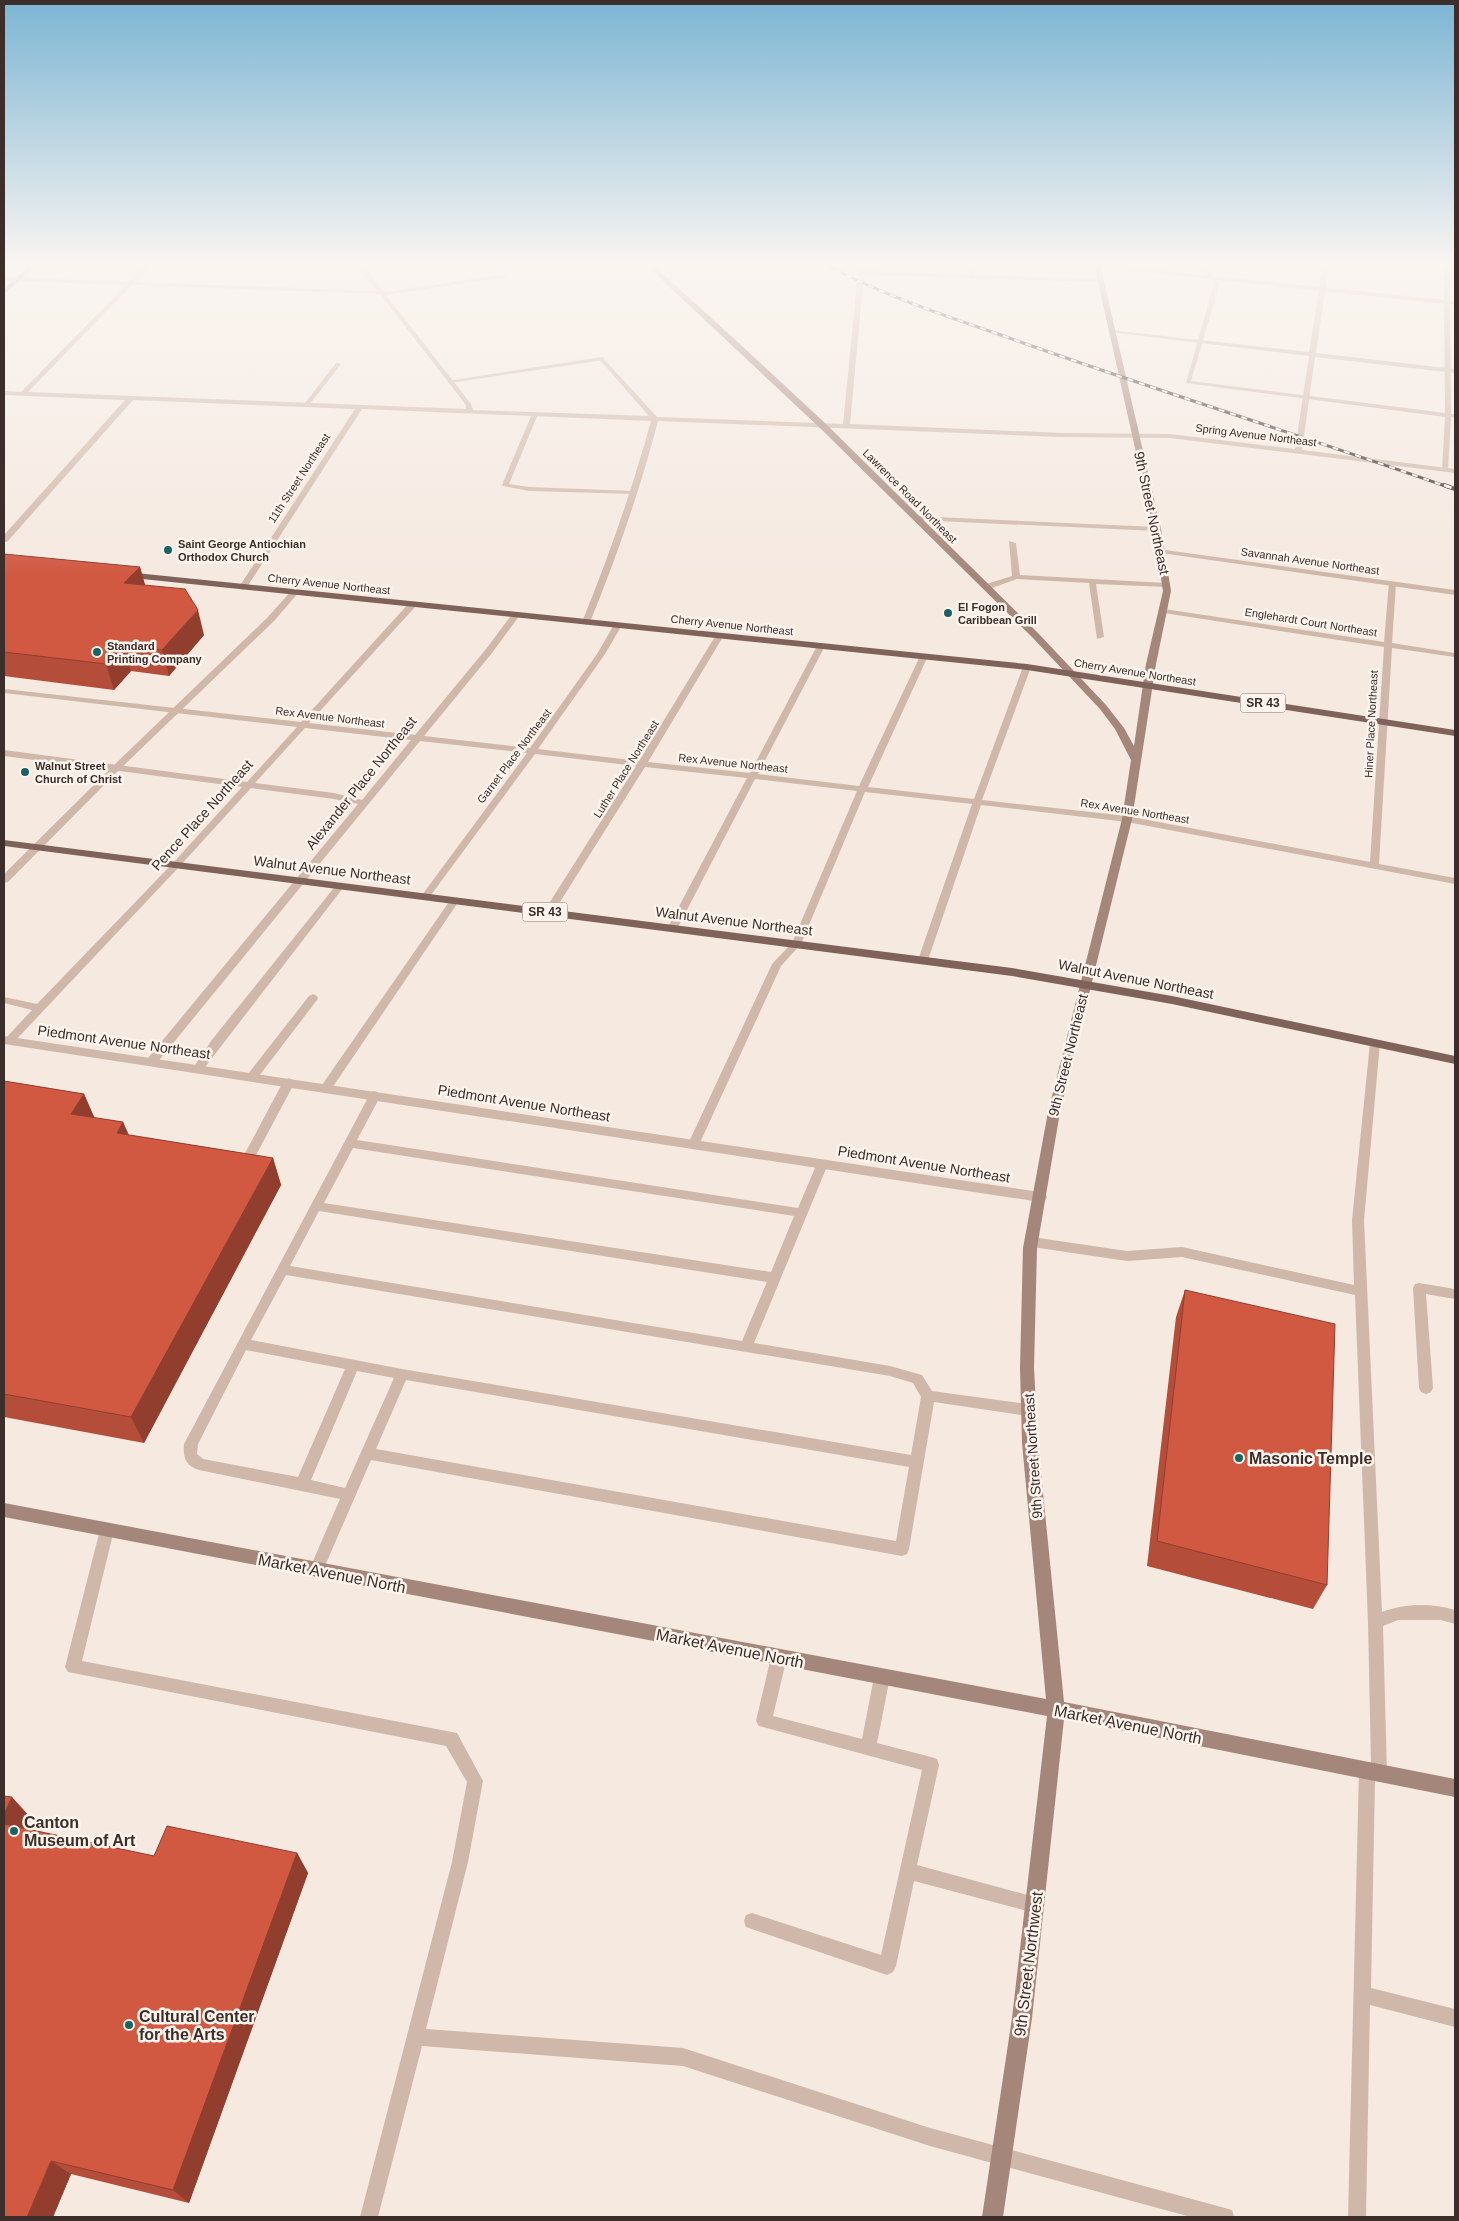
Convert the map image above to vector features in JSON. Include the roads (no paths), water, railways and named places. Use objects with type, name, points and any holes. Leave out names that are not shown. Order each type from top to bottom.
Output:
[{"type":"main road","name":"Cherry Avenue Northeast","points":[[118,574],[1027,667],[1455,733]]},
{"type":"main road","name":"Walnut Avenue Northeast","points":[[4,843],[923,960],[1086,984],[1455,1060]]},
{"type":"street","points":[[23,393],[48,368]]},
{"type":"street","points":[[439,368],[469,405],[470,411]]},
{"type":"street","points":[[586,622],[616,548],[655,419],[610,368]]},
{"type":"street","name":"Lawrence Road Northeast","points":[[762,368],[986,586],[1072,674],[1120,728],[1137,761]]},
{"type":"street","points":[[846,427],[852,368]]},
{"type":"street","name":"9th Street Northeast","points":[[1056,1709],[1028,1410],[1027,1368],[1032,1242],[1054,1112],[1127,819],[1148,685],[1164,611],[1166,585],[1157,529],[1120,368]]},
{"type":"street","points":[[1298,451],[1312,368]]},
{"type":"street","points":[[1426,368],[1455,371]]},
{"type":"street","name":"Spring Avenue Northeast","points":[[4,393],[1062,436],[1170,436],[1455,471]]},
{"type":"street","points":[[4,540],[131,398]]},
{"type":"street","name":"11th Street Northeast","points":[[243,587],[360,407]]},
{"type":"street","name":"Savannah Avenue Northeast","points":[[1161,551],[1455,593]]},
{"type":"street","points":[[4,880],[116,768],[271,619],[294,592]]},
{"type":"street","name":"Piedmont Avenue Northeast","points":[[6,1040],[1040,1197]]},
{"type":"street","name":"Market Avenue North","points":[[4,1510],[1056,1709],[1455,1788]]},
{"type":"street","name":"9th Street Northwest","points":[[993,2217],[1022,2018],[1056,1709]]},
{"type":"lane","points":[[307,404],[335,368]]},
{"type":"lane","points":[[450,381],[542,368]]},
{"type":"lane","points":[[1192,368],[1188,382],[1452,415]]},
{"type":"lane","points":[[1445,470],[1452,415],[1447,370]]},
{"type":"lane","points":[[535,414],[505,485],[529,489],[634,493]]},
{"type":"lane","points":[[916,518],[1157,529]]},
{"type":"lane","points":[[1012,543],[1016,577]]},
{"type":"lane","points":[[986,586],[1016,577],[1166,585]]},
{"type":"lane","points":[[1092,582],[1100,637]]},
{"type":"lane","name":"Hiner Place Northeast","points":[[1374,866],[1392,584]]},
{"type":"lane","name":"Pence Place Northeast","points":[[6,1040],[176,865],[246,785],[412,604]]},
{"type":"lane","name":"Englehardt Court Northeast","points":[[1164,611],[1455,655]]},
{"type":"lane","name":"Alexander Place Northeast","points":[[152,1062],[489,651],[516,615]]},
{"type":"lane","name":"Garnet Place Northeast","points":[[425,897],[601,654],[618,625]]},
{"type":"lane","name":"Luther Place Northeast","points":[[548,913],[720,635]]},
{"type":"lane","points":[[672,929],[821,646]]},
{"type":"lane","points":[[694,1144],[777,964],[796,944],[862,789],[924,656]]},
{"type":"lane","points":[[923,960],[977,802],[1027,667]]},
{"type":"lane","name":"Rex Avenue Northeast","points":[[4,691],[1127,819],[1455,881]]},
{"type":"lane","points":[[4,753],[334,796],[363,803]]},
{"type":"lane","points":[[198,1068],[214,1044],[340,886]]},
{"type":"lane","points":[[326,1088],[454,901]]},
{"type":"lane","points":[[252,1077],[313,998]]},
{"type":"lane","points":[[4,1000],[39,1008]]},
{"type":"lane","points":[[1357,2217],[1362,1994],[1373,1772],[1375,1622],[1358,1220],[1375,1043]]},
{"type":"lane","points":[[249,1156],[289,1082]]},
{"type":"lane","points":[[350,1495],[199,1464],[190,1456],[191,1444],[375,1096]]},
{"type":"lane","points":[[350,1143],[801,1212]]},
{"type":"lane","points":[[746,1346],[822,1164]]},
{"type":"lane","points":[[316,1206],[774,1278]]},
{"type":"lane","points":[[1032,1242],[1127,1256],[1182,1252],[1361,1291]]},
{"type":"lane","points":[[282,1270],[890,1371],[917,1379],[928,1396],[902,1549],[368,1453]]},
{"type":"lane","points":[[1426,1388],[1418,1288],[1455,1294]]},
{"type":"lane","points":[[243,1344],[402,1374],[916,1462]]},
{"type":"lane","points":[[302,1484],[353,1365]]},
{"type":"lane","points":[[316,1570],[402,1374]]},
{"type":"lane","points":[[928,1396],[1028,1410]]},
{"type":"lane","points":[[107,1530],[73,1667],[451,1740],[475,1781],[460,1862],[369,2217]]},
{"type":"lane","points":[[1375,1622],[1398,1613],[1441,1613],[1455,1617]]},
{"type":"lane","points":[[752,1921],[887,1966],[931,1765],[764,1721],[779,1657]]},
{"type":"lane","points":[[868,1748],[882,1677]]},
{"type":"lane","points":[[908,1871],[1035,1905]]},
{"type":"lane","points":[[1362,1994],[1455,2018]]},
{"type":"lane","points":[[416,2038],[683,2057],[930,2137],[1226,2217]]},
{"type":"railway","points":[[1095,368],[1448,487]]},
{"type":"railway","points":[[1444,485],[1455,489]]},
{"type":"place","name":"Saint George Antiochian Orthodox Church","points":[[168,550]]},
{"type":"place","name":"El Fogon Caribbean Grill","points":[[948,613]]},
{"type":"place","name":"Standard Printing Company","points":[[97,652]]},
{"type":"place","name":"Walnut Street Church of Christ","points":[[25,772]]},
{"type":"place","name":"Masonic Temple","points":[[1239,1458]]},
{"type":"place","name":"Canton Museum of Art","points":[[14,1831]]},
{"type":"place","name":"Cultural Center for the Arts","points":[[129,2025]]}]
